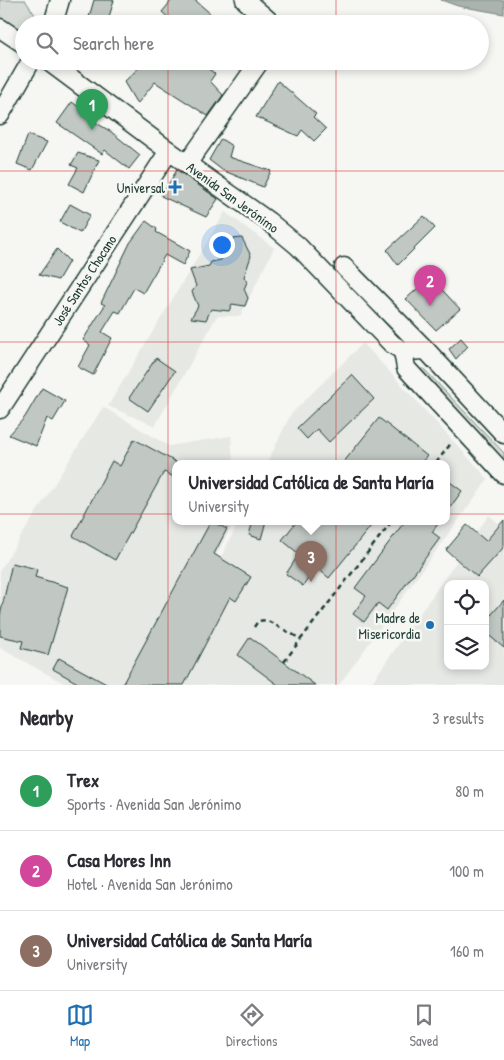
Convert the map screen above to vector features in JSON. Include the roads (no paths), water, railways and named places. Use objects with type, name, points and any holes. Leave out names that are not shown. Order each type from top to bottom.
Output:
[{"type":"street","points":[[56,15],[60,0]]},
{"type":"street","points":[[245,0],[262,15]]},
{"type":"street","points":[[0,28],[15,38]]},
{"type":"street","points":[[0,115],[26,70]]},
{"type":"street","name":"Avenida San Jerónimo","points":[[60,70],[169,151],[268,221],[298,246],[392,344],[403,351]]},
{"type":"street","points":[[187,164],[254,70]]},
{"type":"street","name":"José Santos Chocano","points":[[0,409],[169,151]]},
{"type":"street","points":[[344,266],[504,434]]},
{"type":"street","points":[[426,350],[403,351],[406,368],[504,474]]},
{"type":"place","name":"Trex","points":[[92,130]]},
{"type":"place","name":"Universal","points":[[175,187]]},
{"type":"place","name":"Casa Mores Inn","points":[[430,306]]},
{"type":"place","name":"Universidad Católica de Santa María","points":[[311,582]]},
{"type":"place","name":"Madre de Misericordia","points":[[430,625]]}]
